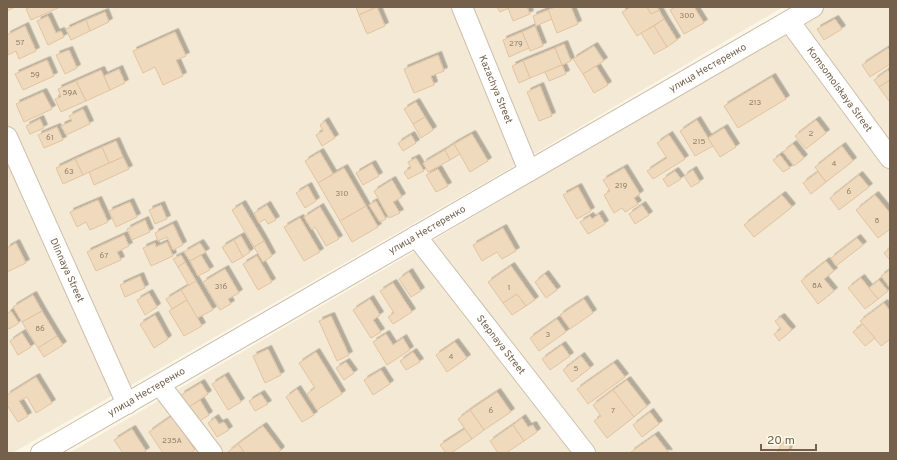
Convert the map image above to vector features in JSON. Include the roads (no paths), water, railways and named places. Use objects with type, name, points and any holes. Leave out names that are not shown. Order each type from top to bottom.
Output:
[{"type":"street","name":"Kazachya Street","points":[[462,7],[529,171]]},
{"type":"street","name":"улица Нестеренко","points":[[41,453],[813,7]]},
{"type":"street","name":"Komsomolskaya Street","points":[[789,21],[890,158]]},
{"type":"street","name":"Dlinnaya Street","points":[[7,137],[127,404]]},
{"type":"street","name":"Stepnaya Street","points":[[416,236],[585,453]]},
{"type":"street","points":[[160,385],[212,453]]}]
